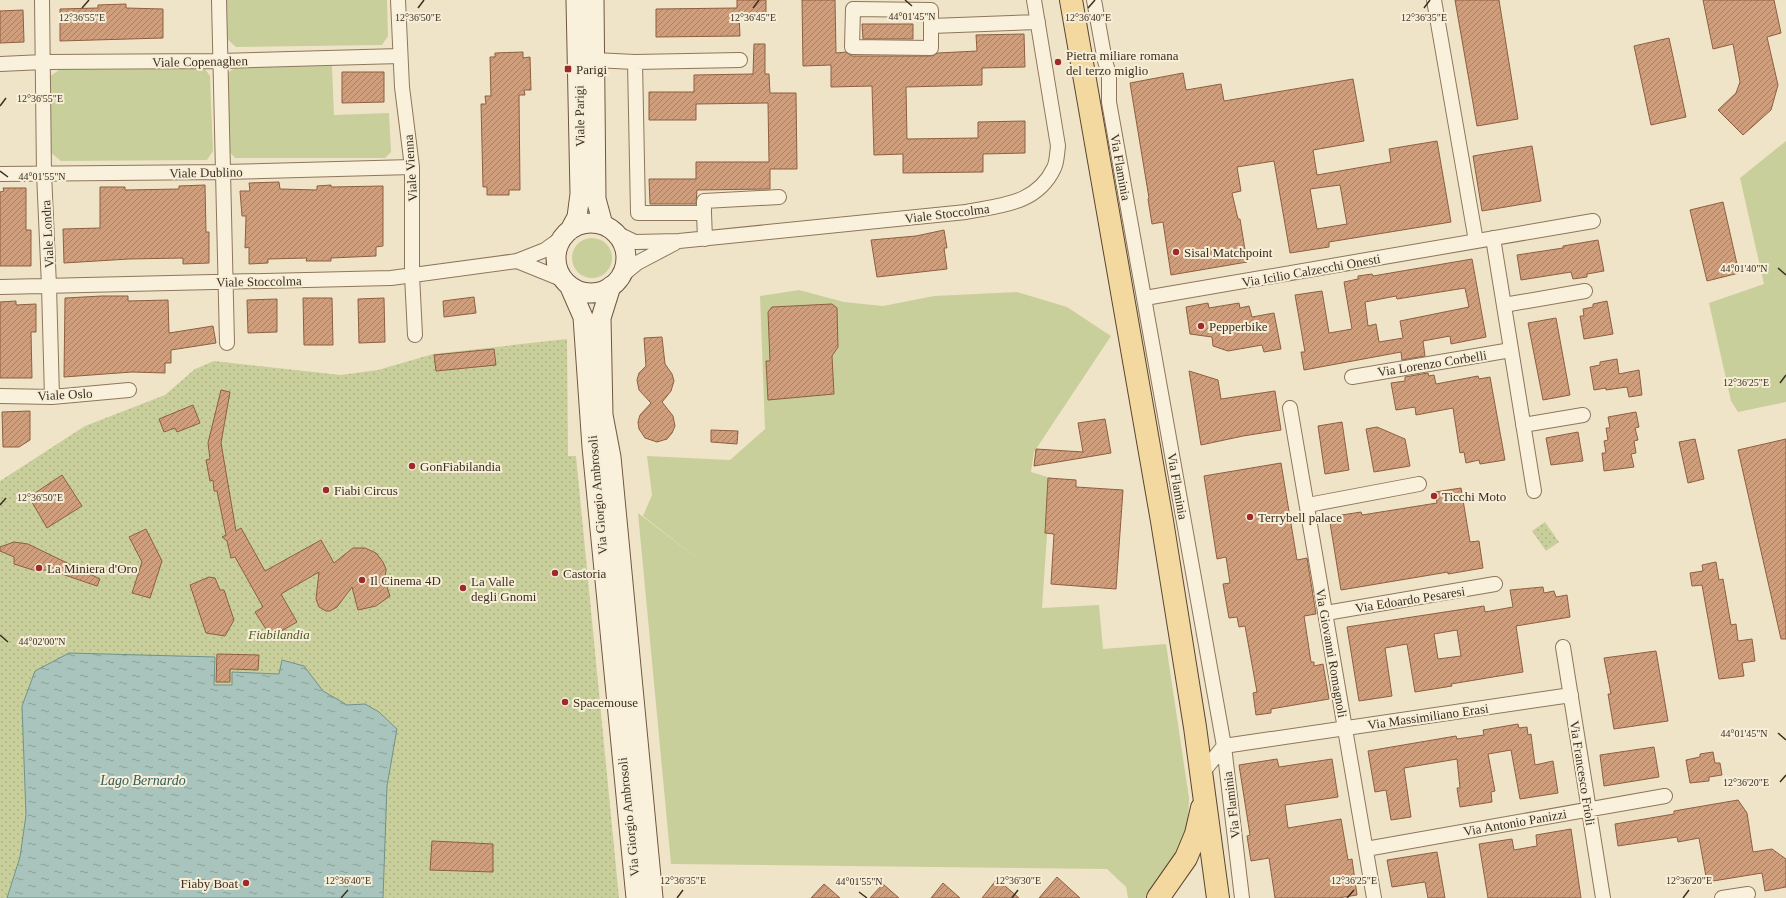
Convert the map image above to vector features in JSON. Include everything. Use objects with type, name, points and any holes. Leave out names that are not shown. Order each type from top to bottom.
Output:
[{"type":"main road","name":"Viale Parigi","points":[[567,233],[577,217],[580,194],[576,0]]},
{"type":"main road","name":"Viale Parigi","points":[[594,0],[596,199],[608,228]]},
{"type":"main road","name":"Via Flaminia","points":[[1071,0],[1162,521],[1202,773],[1218,898]]},
{"type":"main road","points":[[586,223],[608,228],[620,239],[624,249],[626,259],[624,269],[616,281],[598,292],[589,293],[580,291],[567,282],[559,272],[557,263],[558,245],[567,233],[586,223]]},
{"type":"main road","name":"Via Giorgio Ambrosoli","points":[[616,281],[601,318],[603,415],[611,457],[653,898]]},
{"type":"main road","name":"Via Giorgio Ambrosoli","points":[[567,282],[583,317],[592,447],[636,898]]},
{"type":"main road","name":"Via Flaminia","points":[[1158,898],[1186,858],[1196,834],[1205,795]]},
{"type":"street","name":"Viale Londra","points":[[42,0],[44,62],[44,172],[52,397]]},
{"type":"street","points":[[219,0],[227,282],[227,343]]},
{"type":"street","name":"Viale Vienna","points":[[398,0],[400,56],[412,167],[412,275],[415,335]]},
{"type":"street","name":"Viale Stoccolma","points":[[608,228],[635,242],[679,241],[966,212],[1004,206],[1023,200],[1042,186],[1046,181],[1055,167],[1058,146],[1034,0]]},
{"type":"street","name":"Via Flaminia","points":[[1094,0],[1105,61],[1109,74],[1109,102],[1224,746],[1242,898]]},
{"type":"street","points":[[1434,0],[1476,241]]},
{"type":"street","points":[[853,9],[931,10],[931,26],[931,48],[852,47],[853,9]]},
{"type":"street","points":[[931,26],[1038,22]]},
{"type":"street","points":[[1076,30],[1099,28]]},
{"type":"street","name":"Viale Copenaghen","points":[[0,64],[44,62],[220,61],[400,56]]},
{"type":"street","points":[[594,60],[635,62],[740,60]]},
{"type":"street","points":[[635,62],[638,213],[704,213]]},
{"type":"street","name":"Viale Dublino","points":[[0,174],[44,172],[223,172],[412,167]]},
{"type":"street","points":[[705,238],[704,201],[779,197]]},
{"type":"street","name":"Via Icilio Calzecchi Onesti","points":[[1145,298],[1593,221]]},
{"type":"street","name":"Viale Stoccolma","points":[[0,287],[391,278],[517,261],[545,250],[567,233]]},
{"type":"street","points":[[1493,238],[1534,491]]},
{"type":"street","name":"Viale Stoccolma","points":[[616,281],[637,262],[679,241]]},
{"type":"street","name":"Viale Stoccolma","points":[[517,261],[567,282]]},
{"type":"street","points":[[1504,304],[1585,291]]},
{"type":"street","name":"Via Lorenzo Corbelli","points":[[1352,376],[1511,350]]},
{"type":"street","name":"Viale Oslo","points":[[0,396],[52,397],[129,390]]},
{"type":"street","name":"Via Giovanni Romagnoli","points":[[1290,408],[1308,505],[1374,898]]},
{"type":"street","points":[[1523,425],[1583,415]]},
{"type":"street","points":[[1308,505],[1419,484]]},
{"type":"street","name":"Via Edoardo Pesaresi","points":[[1326,613],[1495,584]]},
{"type":"street","name":"Via Francesco Frioli","points":[[1563,647],[1603,898]]},
{"type":"street","name":"Via Massimiliano Erasi","points":[[1224,746],[1571,695]]},
{"type":"street","points":[[1202,773],[1224,746]]},
{"type":"street","name":"Via Antonio Panizzi","points":[[1366,849],[1665,796]]},
{"type":"street","points":[[1722,898],[1748,894]]},
{"type":"green space","points":[[225,0],[387,0],[388,36],[382,45],[236,47],[226,38]]},
{"type":"green space","points":[[332,66],[334,115],[389,113],[391,152],[385,158],[235,158],[227,149],[227,74],[235,67]]},
{"type":"green space","points":[[205,69],[210,76],[213,151],[207,160],[61,161],[50,152],[49,77],[59,70]]},
{"type":"green space","points":[[1786,141],[1786,402],[1738,412],[1731,401],[1709,303],[1764,284],[1740,178]]},
{"type":"green space","points":[[588,238],[596,238],[603,241],[609,247],[612,258],[609,269],[603,275],[596,278],[588,278],[581,275],[575,269],[572,262],[572,254],[575,247],[581,241]]},
{"type":"green space","points":[[799,290],[844,302],[883,306],[934,296],[1017,292],[1067,307],[1111,336],[1034,452],[1031,472],[1051,478],[1042,608],[1099,605],[1103,649],[1166,644],[1189,798],[1188,814],[1183,841],[1178,852],[1165,874],[1147,898],[1128,898],[1126,887],[1107,869],[671,864],[638,513],[703,563],[643,516],[652,495],[647,456],[730,460],[765,429],[760,296]]},
{"type":"green space","name":"Fiabilandia","points":[[567,339],[568,456],[576,456],[619,898],[0,898],[0,481],[85,426],[165,395],[195,369],[214,361],[341,375],[378,370],[433,354]]},
{"type":"green space","points":[[1545,522],[1559,542],[1546,551],[1532,531]]},
{"type":"water","name":"Lago Bernardo","points":[[69,653],[215,657],[214,685],[232,685],[232,672],[279,674],[282,660],[304,666],[323,691],[347,705],[365,704],[379,712],[397,729],[387,786],[383,898],[7,898],[20,857],[26,815],[22,706],[35,671]]},
{"type":"building","points":[[737,0],[766,0],[766,15],[739,15],[740,36],[656,37],[656,9],[737,8]]},
{"type":"building","points":[[802,0],[835,0],[836,53],[846,52],[852,56],[931,56],[938,53],[977,51],[976,35],[1024,34],[1025,67],[982,68],[982,85],[906,87],[907,139],[978,138],[978,122],[1025,121],[1025,153],[983,154],[983,172],[903,173],[903,154],[874,155],[872,86],[831,87],[831,65],[803,66]]},
{"type":"building","points":[[1455,0],[1499,0],[1518,119],[1477,126]]},
{"type":"building","points":[[1703,0],[1774,0],[1781,33],[1767,37],[1778,85],[1771,110],[1743,135],[1718,110],[1736,93],[1740,82],[1733,44],[1713,49]]},
{"type":"building","points":[[126,4],[126,8],[163,9],[163,38],[60,41],[60,9],[98,8],[98,5]]},
{"type":"building","points":[[23,10],[24,42],[0,43],[0,11]]},
{"type":"building","points":[[862,24],[913,24],[913,39],[863,39]]},
{"type":"building","points":[[1669,38],[1686,117],[1651,125],[1634,46]]},
{"type":"building","points":[[754,44],[765,44],[765,74],[769,74],[770,93],[796,93],[797,169],[770,169],[770,189],[697,190],[696,204],[650,204],[649,179],[696,179],[696,162],[769,162],[768,103],[696,104],[696,120],[649,120],[649,92],[694,92],[694,75],[753,74]]},
{"type":"building","points":[[523,52],[523,58],[530,57],[531,90],[524,90],[525,95],[519,95],[520,190],[509,190],[509,195],[487,195],[487,187],[483,187],[481,104],[486,104],[485,96],[491,96],[490,57],[495,57],[495,53]]},
{"type":"building","points":[[342,72],[384,72],[384,102],[342,103]]},
{"type":"building","points":[[1183,73],[1186,90],[1221,84],[1224,101],[1353,79],[1364,141],[1313,150],[1317,175],[1391,162],[1389,149],[1437,141],[1451,222],[1329,242],[1329,247],[1290,253],[1274,161],[1237,167],[1241,191],[1232,193],[1238,219],[1240,219],[1247,262],[1171,275],[1163,222],[1152,224],[1130,83]],"holes":[[[1340,185],[1347,224],[1317,229],[1310,189]]]},
{"type":"building","points":[[1532,146],[1541,201],[1482,211],[1473,156]]},
{"type":"building","points":[[279,182],[280,189],[317,190],[317,186],[331,185],[331,187],[383,186],[383,246],[376,247],[376,256],[331,258],[331,261],[306,261],[307,258],[268,259],[268,263],[249,264],[249,247],[245,248],[246,216],[242,216],[240,191],[250,191],[249,183]]},
{"type":"building","points":[[205,185],[206,232],[209,232],[209,263],[183,264],[183,258],[129,259],[64,263],[63,229],[100,228],[100,187],[125,187],[125,190],[179,189],[179,186]]},
{"type":"building","points":[[3,188],[26,188],[26,230],[31,230],[31,266],[0,266],[0,192],[4,191]]},
{"type":"building","points":[[1723,202],[1739,273],[1707,281],[1690,210]]},
{"type":"building","points":[[944,230],[947,248],[944,248],[947,269],[877,277],[871,240],[916,236]]},
{"type":"building","points":[[1598,240],[1604,271],[1587,274],[1587,277],[1573,279],[1571,272],[1521,280],[1517,255],[1563,248],[1563,246]]},
{"type":"building","points":[[1472,259],[1486,337],[1451,344],[1450,336],[1423,341],[1425,356],[1402,360],[1401,352],[1304,370],[1301,352],[1305,352],[1295,295],[1322,291],[1329,333],[1352,329],[1344,282],[1358,279],[1358,276],[1372,274],[1373,276]],"holes":[[[1465,288],[1469,307],[1400,321],[1403,338],[1379,342],[1376,324],[1368,326],[1365,302],[1396,296],[1397,299]]]},
{"type":"building","points":[[128,296],[128,301],[168,300],[169,333],[213,326],[216,343],[171,350],[171,363],[165,363],[165,373],[132,372],[64,377],[65,298]]},
{"type":"building","points":[[474,297],[476,313],[444,317],[443,301]]},
{"type":"building","points":[[303,298],[332,298],[333,345],[304,345]]},
{"type":"building","points":[[384,298],[385,342],[359,343],[358,299]]},
{"type":"building","points":[[277,299],[277,332],[248,333],[247,300]]},
{"type":"building","points":[[16,301],[16,305],[36,304],[36,332],[31,332],[32,378],[0,378],[0,302]]},
{"type":"building","points":[[1607,301],[1613,334],[1584,339],[1580,316],[1584,316],[1583,309],[1593,307],[1593,304]]},
{"type":"building","points":[[1208,303],[1209,308],[1239,303],[1240,308],[1249,306],[1252,317],[1274,313],[1281,349],[1264,352],[1262,345],[1228,351],[1213,346],[1212,337],[1190,334],[1186,307]]},
{"type":"building","points":[[832,304],[837,308],[838,347],[832,356],[834,394],[768,400],[766,361],[770,361],[768,312],[772,307]]},
{"type":"building","points":[[1556,318],[1570,395],[1543,400],[1528,323]]},
{"type":"building","points":[[662,337],[665,364],[672,374],[674,381],[671,391],[662,402],[673,416],[675,426],[667,439],[657,442],[645,438],[639,429],[638,422],[640,415],[651,403],[639,390],[637,380],[639,373],[646,366],[644,338]]},
{"type":"building","points":[[494,349],[496,365],[436,371],[434,355]]},
{"type":"building","points":[[1617,359],[1619,374],[1639,370],[1642,395],[1629,397],[1627,387],[1594,390],[1590,367],[1600,365],[1600,362]]},
{"type":"building","points":[[1189,371],[1218,380],[1221,399],[1275,391],[1281,430],[1201,445]]},
{"type":"building","points":[[1428,373],[1429,376],[1434,375],[1436,384],[1478,376],[1479,379],[1490,377],[1505,460],[1480,464],[1479,460],[1466,463],[1464,452],[1460,453],[1453,408],[1416,415],[1415,407],[1396,410],[1391,383],[1405,381],[1405,377]]},
{"type":"building","points":[[221,390],[230,392],[221,443],[236,531],[241,528],[265,571],[321,540],[334,563],[353,548],[365,548],[376,553],[383,562],[386,569],[385,581],[390,596],[376,606],[358,610],[352,587],[337,607],[330,611],[326,611],[319,607],[316,599],[319,572],[281,594],[297,622],[271,637],[255,612],[263,607],[235,557],[231,558],[227,541],[222,537],[226,535],[217,491],[214,491],[213,480],[210,481],[206,460],[210,459],[208,443]]},
{"type":"building","points":[[193,405],[200,423],[177,432],[175,428],[164,432],[159,419]]},
{"type":"building","points":[[30,411],[30,440],[19,447],[3,447],[2,412]]},
{"type":"building","points":[[1636,412],[1639,427],[1635,428],[1638,440],[1634,441],[1636,453],[1631,454],[1634,467],[1604,471],[1602,453],[1606,453],[1604,441],[1608,440],[1606,428],[1610,428],[1608,417]]},
{"type":"building","points":[[1105,419],[1111,453],[1034,466],[1036,449],[1083,452],[1078,423]]},
{"type":"building","points":[[1342,422],[1349,470],[1325,474],[1318,426]]},
{"type":"building","points":[[1377,427],[1405,439],[1410,466],[1374,472],[1366,429]]},
{"type":"building","points":[[711,430],[738,431],[737,444],[711,442]]},
{"type":"building","points":[[1578,432],[1583,461],[1551,465],[1546,438]]},
{"type":"building","points":[[1695,439],[1704,479],[1688,483],[1679,442]]},
{"type":"building","points":[[1786,439],[1786,639],[1781,639],[1738,450]]},
{"type":"building","name":"Terrybell palace","points":[[1281,463],[1297,560],[1307,558],[1316,614],[1304,616],[1311,662],[1314,662],[1314,666],[1323,664],[1329,699],[1271,709],[1271,713],[1256,715],[1253,693],[1257,692],[1245,626],[1239,627],[1237,617],[1229,618],[1223,584],[1230,583],[1226,557],[1217,559],[1204,476]]},
{"type":"building","points":[[62,475],[82,506],[47,528],[29,497]]},
{"type":"building","points":[[1048,478],[1076,480],[1076,487],[1123,490],[1116,589],[1051,584],[1054,534],[1045,533]]},
{"type":"building","points":[[1461,488],[1470,542],[1479,541],[1483,568],[1448,574],[1448,572],[1341,590],[1329,517],[1361,512],[1362,515],[1437,503],[1435,492]]},
{"type":"building","points":[[146,529],[162,561],[150,598],[132,593],[142,562],[129,537]]},
{"type":"building","points":[[14,542],[28,544],[100,579],[97,586],[50,570],[33,570],[14,564],[14,557],[0,551],[0,547]]},
{"type":"building","points":[[1716,562],[1719,580],[1723,579],[1731,625],[1736,624],[1738,641],[1752,639],[1755,661],[1742,663],[1744,676],[1719,679],[1702,585],[1692,586],[1690,573],[1703,571],[1702,565]]},
{"type":"building","points":[[209,577],[215,578],[220,590],[224,590],[234,620],[225,636],[206,633],[190,585]]},
{"type":"building","points":[[1543,587],[1544,593],[1554,591],[1556,597],[1567,595],[1570,617],[1516,626],[1523,672],[1451,684],[1452,686],[1415,692],[1407,644],[1385,648],[1392,696],[1359,701],[1347,627],[1484,606],[1485,612],[1513,607],[1510,590]],"holes":[[[1457,630],[1461,656],[1438,659],[1434,634]]]},
{"type":"building","points":[[1656,651],[1668,721],[1614,729],[1608,694],[1611,694],[1604,658]]},
{"type":"building","points":[[217,654],[259,655],[258,670],[230,669],[230,682],[216,682]]},
{"type":"building","points":[[1518,724],[1519,728],[1527,727],[1528,735],[1531,734],[1535,765],[1553,761],[1558,793],[1520,799],[1511,750],[1488,754],[1495,791],[1491,792],[1492,802],[1460,807],[1457,788],[1460,788],[1457,759],[1404,768],[1411,817],[1391,820],[1386,790],[1375,792],[1368,751],[1456,736],[1457,739],[1484,735],[1483,730]]},
{"type":"building","points":[[1654,747],[1659,777],[1604,786],[1600,755]]},
{"type":"building","points":[[1713,752],[1715,763],[1720,763],[1722,775],[1709,777],[1709,781],[1690,783],[1686,760],[1700,757],[1700,754]]},
{"type":"building","points":[[1277,759],[1279,767],[1332,759],[1338,797],[1285,805],[1288,828],[1341,819],[1348,860],[1352,859],[1357,895],[1338,898],[1275,898],[1269,858],[1251,861],[1247,836],[1250,835],[1239,765]]},
{"type":"building","points":[[1738,800],[1747,813],[1753,852],[1772,849],[1786,859],[1786,887],[1765,891],[1762,873],[1707,882],[1699,838],[1678,842],[1677,837],[1618,846],[1615,824],[1674,814],[1674,811]]},
{"type":"building","points":[[1571,829],[1581,898],[1488,898],[1479,844],[1512,839],[1514,850],[1537,846],[1536,835]]},
{"type":"building","points":[[432,841],[493,844],[493,872],[430,870]]},
{"type":"building","points":[[1437,852],[1445,898],[1428,898],[1425,882],[1392,887],[1387,860]]},
{"type":"building","points":[[1057,877],[1080,898],[1039,898]]},
{"type":"building","points":[[997,879],[1019,898],[982,898]]},
{"type":"building","points":[[943,883],[960,898],[931,898]]},
{"type":"building","points":[[824,884],[840,898],[811,898]]},
{"type":"building","points":[[883,884],[899,898],[870,898]]},
{"type":"place","name":"Pietra miliare romana del terzo miglio","points":[[1058,62]]},
{"type":"place","name":"Parigi","points":[[568,69]]},
{"type":"place","name":"Sisal Matchpoint","points":[[1176,252]]},
{"type":"place","name":"Pepperbike","points":[[1201,326]]},
{"type":"place","name":"GonFiabilandia","points":[[412,466]]},
{"type":"place","name":"Fiabi Circus","points":[[326,490]]},
{"type":"place","name":"Ticchi Moto","points":[[1434,496]]},
{"type":"place","name":"Terrybell palace","points":[[1250,517]]},
{"type":"place","name":"La Miniera d'Oro","points":[[39,568]]},
{"type":"place","name":"Castoria","points":[[555,573]]},
{"type":"place","name":"Il Cinema 4D","points":[[362,580]]},
{"type":"place","name":"La Valle degli Gnomi","points":[[463,588]]},
{"type":"place","name":"Spacemouse","points":[[565,702]]},
{"type":"place","name":"Fiaby Boat","points":[[246,883]]}]
